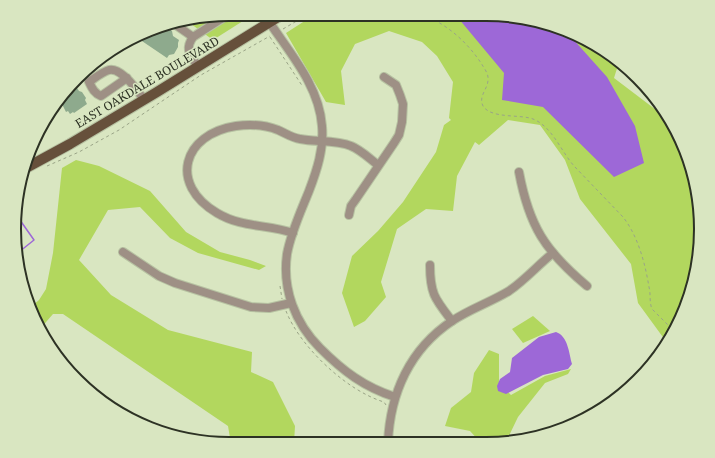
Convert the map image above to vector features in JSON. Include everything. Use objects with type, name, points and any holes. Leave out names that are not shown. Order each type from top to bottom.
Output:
[{"type":"main road","name":"EAST OAKDALE BOULEVARD","points":[[31,165],[70,144],[198,67],[263,21]]},
{"type":"street","points":[[198,67],[189,52],[188,47],[193,37],[218,21]]},
{"type":"street","points":[[268,21],[273,35],[309,82],[314,92],[320,112],[323,141],[317,168],[293,233],[287,254],[286,265],[288,304],[306,333],[327,356],[368,387],[395,397]]},
{"type":"street","points":[[179,27],[193,37]]},
{"type":"street","points":[[349,215],[351,206],[397,139],[402,122],[403,104],[397,88],[384,77]]},
{"type":"street","points":[[127,78],[144,100]]},
{"type":"street","points":[[293,233],[275,227],[242,223],[230,219],[208,207],[200,200],[191,189],[187,176],[188,162],[195,147],[218,131],[235,126],[266,126],[294,138],[343,143],[351,146],[378,165]]},
{"type":"street","points":[[519,172],[524,197],[539,234],[563,265],[587,286]]},
{"type":"street","points":[[123,252],[159,276],[175,283],[251,306],[269,308],[288,304]]},
{"type":"street","points":[[388,437],[395,397],[405,374],[422,348],[440,330],[452,321],[511,290],[553,253]]},
{"type":"street","points":[[430,265],[430,281],[434,297],[452,321]]},
{"type":"path","points":[[43,168],[79,152],[119,130],[202,75],[296,21]]},
{"type":"path","points":[[435,21],[449,29],[464,42],[486,71],[488,80],[482,98],[482,103],[486,108],[496,114],[530,118],[541,124],[554,137],[569,160],[623,217],[628,224],[643,257],[650,288],[650,305],[670,327]]},
{"type":"path","points":[[273,35],[305,91]]},
{"type":"path","points":[[280,285],[288,304],[290,321],[302,340],[322,362],[337,375],[362,393],[385,403]]},
{"type":"green space","points":[[215,21],[243,21],[213,40],[192,24]]},
{"type":"green space","points":[[305,21],[500,21],[527,25],[553,32],[578,42],[613,64],[617,68],[614,78],[659,113],[678,149],[690,188],[694,215],[694,243],[690,270],[678,309],[663,338],[638,303],[631,264],[580,199],[565,160],[540,125],[508,120],[479,145],[475,142],[457,176],[453,211],[426,209],[397,229],[381,282],[386,297],[365,321],[354,327],[342,293],[352,256],[378,231],[403,202],[436,152],[444,125],[451,120],[449,118],[453,82],[437,56],[422,42],[389,31],[355,44],[341,71],[345,105],[326,102],[286,33]]},
{"type":"green space","points":[[76,160],[99,166],[150,191],[186,232],[220,252],[266,266],[259,270],[198,253],[170,238],[140,207],[108,210],[79,260],[111,295],[168,330],[252,352],[251,372],[273,382],[295,426],[294,437],[230,437],[228,426],[63,314],[53,314],[44,324],[35,304],[46,289],[53,253],[62,168]]},
{"type":"green space","points":[[533,316],[550,331],[523,343],[512,329]]},
{"type":"green space","points":[[489,350],[499,354],[499,383],[511,395],[545,376],[571,369],[568,374],[545,383],[518,417],[509,436],[500,437],[476,437],[470,431],[445,426],[451,408],[471,392],[474,373]]},
{"type":"shaded area","points":[[461,21],[500,21],[527,25],[553,32],[574,40],[607,77],[635,126],[644,163],[614,177],[543,107],[502,100],[504,73]]},
{"type":"shaded area","points":[[556,332],[566,341],[572,364],[568,369],[543,375],[506,394],[498,391],[497,386],[500,379],[510,372],[512,358],[539,337]]},
{"type":"building","points":[[170,30],[172,31],[173,36],[179,40],[178,47],[174,54],[169,55],[167,58],[141,40]]},
{"type":"building","points":[[77,88],[86,98],[85,100],[87,104],[74,113],[73,112],[70,114],[68,111],[66,112],[62,104]]},
{"type":"waterway","points":[[21,222],[34,240],[22,250]]}]
